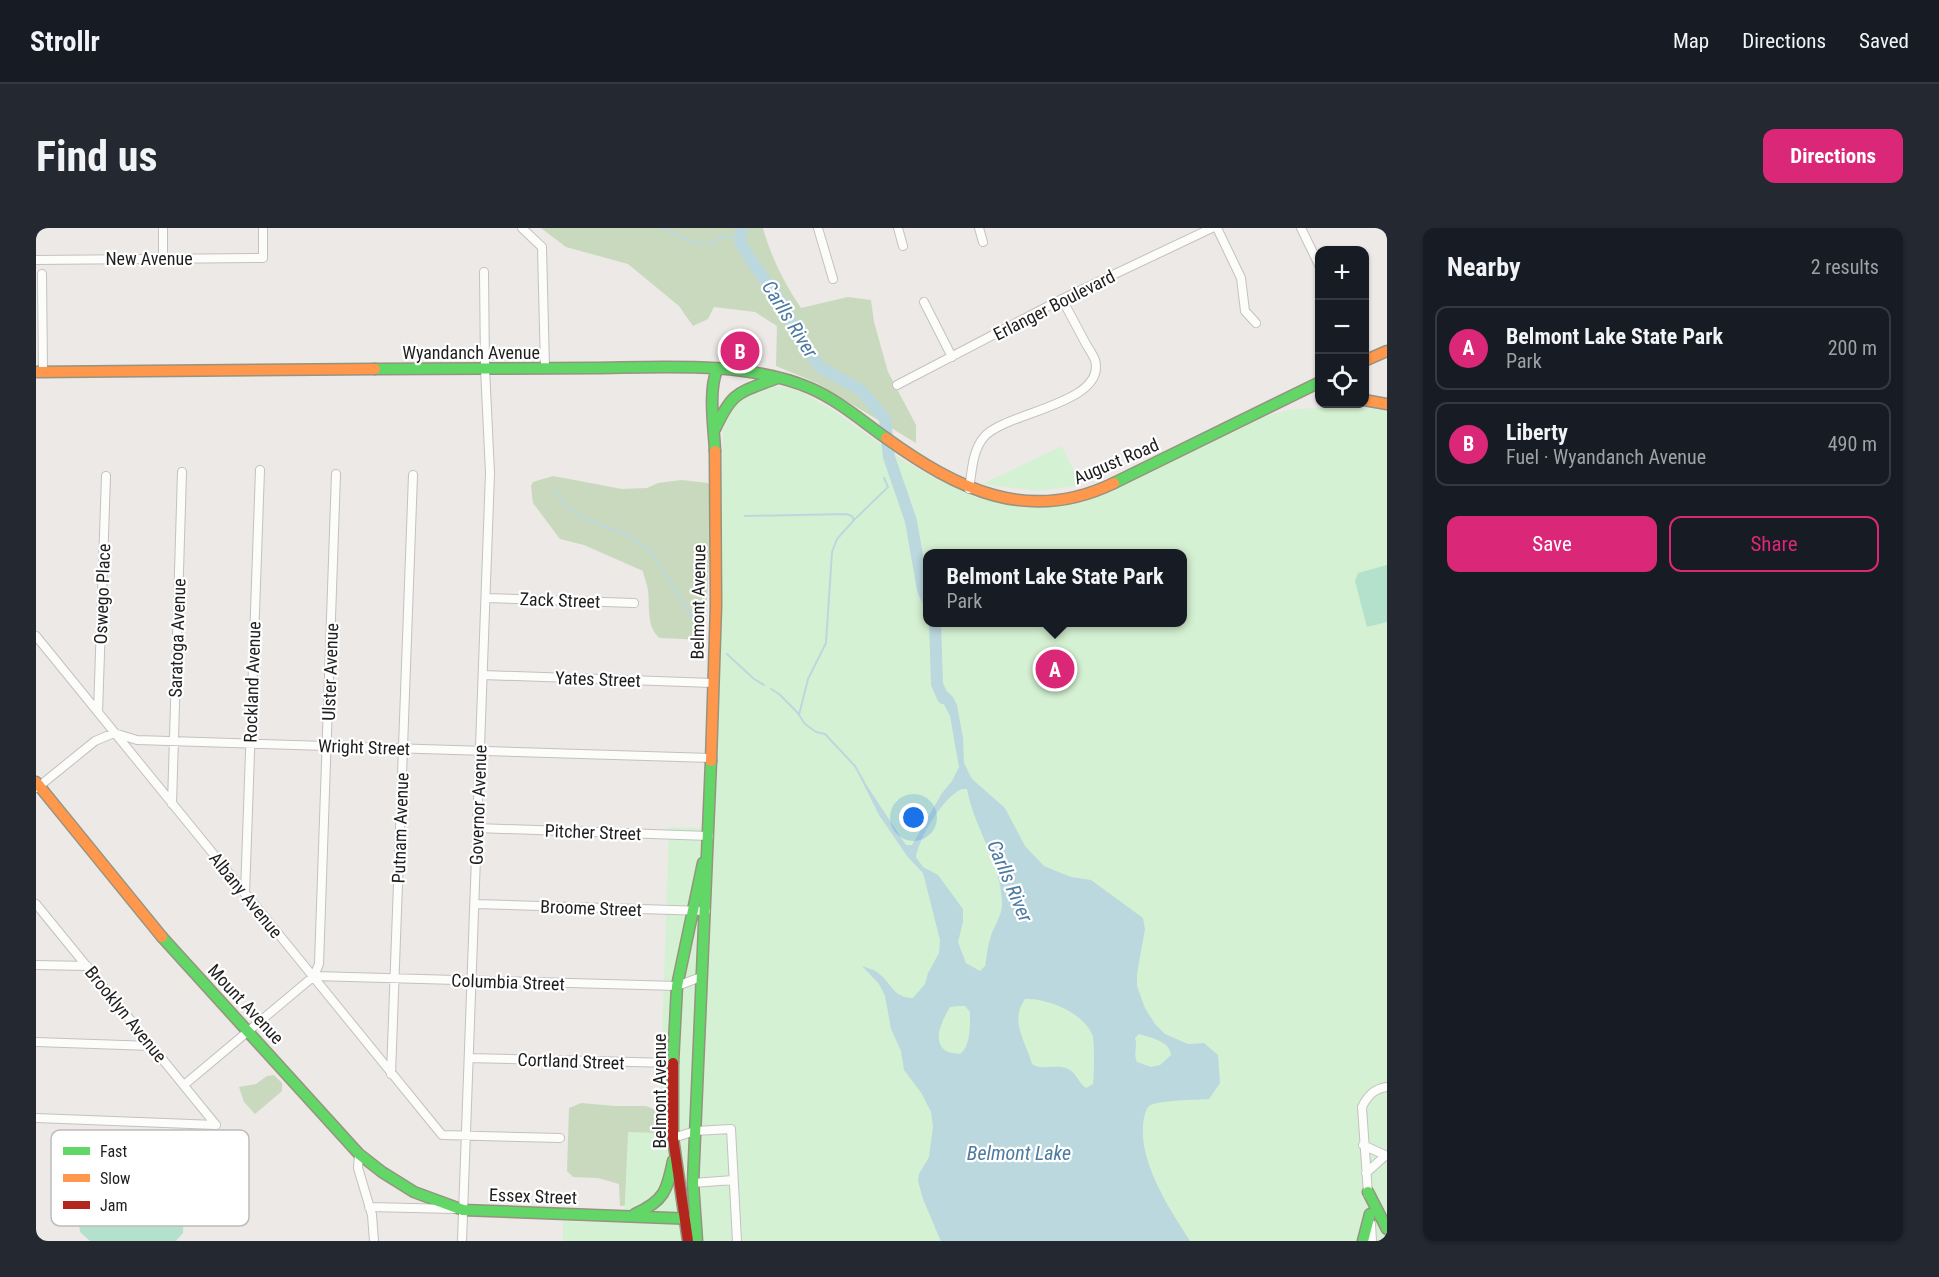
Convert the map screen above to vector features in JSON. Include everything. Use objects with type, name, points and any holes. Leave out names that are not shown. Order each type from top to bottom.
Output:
[{"type":"main road","points":[[1369,359],[1387,351]]},
{"type":"main road","name":"Wyandanch Avenue","points":[[40,371],[671,367],[717,370],[761,374],[811,389],[832,400],[889,440]]},
{"type":"main road","name":"Belmont Avenue","points":[[688,1241],[693,1183],[709,836],[716,605],[716,462],[713,432],[714,377],[717,370]]},
{"type":"main road","points":[[713,432],[725,407],[736,394],[777,378]]},
{"type":"main road","name":"August Road","points":[[889,440],[938,473],[969,489],[1004,499],[1040,502],[1071,498],[1097,491],[1315,384]]},
{"type":"main road","points":[[1369,401],[1387,404]]},
{"type":"main road","name":"Mount Avenue","points":[[37,786],[174,952],[359,1154],[414,1192],[463,1210]]},
{"type":"main road","name":"Belmont Avenue","points":[[697,1241],[679,1185],[673,1138],[673,1063],[677,986],[709,836]]},
{"type":"main road","points":[[630,1216],[651,1208],[662,1198],[668,1184],[675,1152]]},
{"type":"main road","points":[[679,1185],[693,1183]]},
{"type":"main road","points":[[1368,1192],[1387,1229]]},
{"type":"main road","name":"Essex Street","points":[[463,1210],[690,1219]]},
{"type":"main road","points":[[1364,1241],[1370,1214]]},
{"type":"street","points":[[163,228],[163,258]]},
{"type":"street","name":"New Avenue","points":[[36,260],[263,258],[263,228]]},
{"type":"street","points":[[522,228],[542,247],[545,368]]},
{"type":"street","points":[[818,228],[833,279]]},
{"type":"street","points":[[898,228],[903,246]]},
{"type":"street","points":[[979,228],[983,242]]},
{"type":"street","name":"Erlanger Boulevard","points":[[897,385],[1062,299],[1212,228]]},
{"type":"street","points":[[1217,228],[1240,278],[1245,311],[1256,323]]},
{"type":"street","points":[[1301,228],[1315,257]]},
{"type":"street","name":"Governor Avenue","points":[[462,1241],[490,473],[485,368],[484,272]]},
{"type":"street","points":[[40,371],[42,274]]},
{"type":"street","points":[[969,489],[976,449],[985,435],[998,426],[1075,396],[1087,387],[1094,374],[1095,361],[1062,299]]},
{"type":"street","points":[[924,302],[952,357]]},
{"type":"street","name":"Rockland Avenue","points":[[245,894],[260,470]]},
{"type":"street","name":"Saratoga Avenue","points":[[172,804],[182,472]]},
{"type":"street","name":"Ulster Avenue","points":[[314,976],[319,964],[336,474]]},
{"type":"street","name":"Putnam Avenue","points":[[391,1074],[413,475]]},
{"type":"street","name":"Oswego Place","points":[[98,712],[106,476]]},
{"type":"street","name":"Zack Street","points":[[486,598],[634,603]]},
{"type":"street","name":"Albany Avenue","points":[[36,636],[442,1135],[467,1135]]},
{"type":"street","name":"Yates Street","points":[[483,675],[713,683]]},
{"type":"street","points":[[37,786],[95,741],[114,733]]},
{"type":"street","name":"Wright Street","points":[[114,733],[137,740],[711,758]]},
{"type":"street","name":"Pitcher Street","points":[[477,828],[709,836]]},
{"type":"street","name":"Brooklyn Avenue","points":[[36,904],[216,1125],[36,1118]]},
{"type":"street","name":"Broome Street","points":[[475,904],[706,911]]},
{"type":"street","points":[[36,965],[87,966]]},
{"type":"street","points":[[184,1085],[314,976]]},
{"type":"street","name":"Columbia Street","points":[[314,976],[677,986],[701,977]]},
{"type":"street","points":[[36,1042],[152,1046]]},
{"type":"street","name":"Cortland Street","points":[[469,1058],[673,1063]]},
{"type":"street","points":[[1372,1241],[1363,1145],[1362,1107],[1366,1098],[1374,1091],[1387,1087]]},
{"type":"street","points":[[673,1138],[695,1131],[731,1129],[737,1241]]},
{"type":"street","points":[[467,1135],[560,1138]]},
{"type":"street","points":[[1363,1145],[1386,1156],[1366,1173]]},
{"type":"street","points":[[359,1154],[358,1168],[373,1220],[374,1241]]},
{"type":"street","points":[[693,1183],[734,1180]]},
{"type":"street","name":"Essex Street","points":[[369,1207],[463,1210]]},
{"type":"green space","points":[[541,228],[763,228],[779,270],[801,308],[848,297],[871,300],[874,322],[888,372],[916,425],[916,443],[817,383],[776,366],[777,326],[755,312],[714,307],[708,319],[693,326],[679,306],[628,264],[566,247]]},
{"type":"green space","points":[[771,386],[788,388],[805,394],[834,411],[904,461],[938,480],[978,498],[1027,508],[1082,503],[1131,482],[1254,420],[1288,410],[1315,408],[1387,410],[1387,1241],[563,1241],[563,1221],[624,1223],[628,1132],[659,1133],[669,827],[714,828],[723,430],[734,404],[744,394]]},
{"type":"green space","points":[[1062,446],[1081,485],[1039,491],[982,484]]},
{"type":"green space","points":[[553,476],[622,489],[647,488],[658,483],[682,480],[708,483],[712,493],[705,640],[660,638],[652,629],[648,590],[643,571],[584,545],[560,539],[533,503],[531,486],[533,482]]},
{"type":"green space","points":[[1387,565],[1387,622],[1367,627],[1355,581],[1358,573]]},
{"type":"green space","points":[[274,1075],[282,1083],[282,1091],[255,1114],[244,1102],[239,1087],[256,1084],[267,1076]]},
{"type":"green space","points":[[581,1103],[646,1106],[656,1110],[663,1124],[634,1205],[620,1206],[619,1184],[598,1178],[573,1177],[567,1171],[569,1108]]},
{"type":"green space","points":[[79,1226],[183,1226],[183,1233],[176,1241],[90,1241],[80,1232]]},
{"type":"water","name":"Belmont Lake","points":[[934,685],[940,685],[953,697],[957,705],[963,738],[964,763],[972,779],[1005,808],[1025,846],[1044,866],[1071,877],[1091,880],[1143,918],[1145,929],[1137,986],[1145,1008],[1155,1024],[1165,1034],[1188,1044],[1204,1043],[1218,1055],[1220,1083],[1209,1099],[1153,1104],[1148,1107],[1144,1118],[1145,1150],[1150,1166],[1164,1198],[1190,1241],[941,1241],[939,1237],[918,1181],[919,1174],[929,1157],[933,1127],[931,1112],[922,1094],[904,1070],[901,1051],[891,1029],[885,996],[879,984],[862,966],[877,972],[901,995],[913,998],[925,984],[939,953],[940,940],[923,873],[907,856],[879,815],[856,769],[906,845],[912,845],[959,767],[950,716]],"holes":[[[967,789],[1001,889],[1001,913],[990,939],[985,966],[980,971],[966,963],[958,942],[963,922],[963,909],[938,875],[923,867],[916,857],[922,839],[933,819],[955,793]],[[1025,999],[1043,1001],[1072,1013],[1087,1026],[1094,1043],[1093,1084],[1086,1088],[1066,1068],[1040,1067],[1032,1064],[1020,1032],[1018,1015]],[[965,1006],[970,1012],[968,1041],[960,1054],[946,1051],[939,1042],[940,1030],[950,1007]],[[1139,1034],[1164,1043],[1171,1055],[1160,1065],[1151,1067],[1137,1062],[1135,1038]]]},
{"type":"waterway","points":[[661,228],[695,243],[712,244],[719,238],[732,236],[740,242]]},
{"type":"waterway","name":"Carlls River","points":[[742,228],[740,242],[784,306],[800,341],[821,368],[861,390],[885,419],[889,457],[911,521],[923,590]]},
{"type":"waterway","points":[[854,520],[888,487],[884,478]]},
{"type":"waterway","points":[[555,490],[563,503],[581,517],[628,535],[652,553],[701,631]]},
{"type":"waterway","points":[[745,516],[846,514],[852,516],[854,520],[837,539],[832,552],[826,643],[808,679],[799,715]]},
{"type":"waterway","name":"Carlls River","points":[[935,627],[937,684],[943,698]]},
{"type":"waterway","points":[[727,654],[754,679],[764,685]]},
{"type":"waterway","points":[[771,689],[797,712],[805,724],[816,732],[825,734],[855,766],[864,782]]},
{"type":"traffic: fast","points":[[375,369],[704,367],[759,373],[785,379],[820,393],[886,438]]},
{"type":"traffic: fast","points":[[715,451],[712,399],[717,370]]},
{"type":"traffic: fast","points":[[715,429],[721,416],[738,394],[777,378]]},
{"type":"traffic: fast","points":[[1114,483],[1315,384]]},
{"type":"traffic: fast","points":[[697,1241],[693,1183],[711,761]]},
{"type":"traffic: fast","points":[[673,1063],[677,986],[703,863]]},
{"type":"traffic: fast","points":[[162,937],[359,1154],[414,1192],[463,1210],[695,1219]]},
{"type":"traffic: fast","points":[[635,1214],[663,1194],[673,1161]]},
{"type":"traffic: fast","points":[[1368,1192],[1387,1229]]},
{"type":"traffic: fast","points":[[1363,1241],[1370,1214]]},
{"type":"traffic: slow","points":[[1369,359],[1387,351]]},
{"type":"traffic: slow","points":[[36,372],[375,369]]},
{"type":"traffic: slow","points":[[1369,401],[1387,404]]},
{"type":"traffic: slow","points":[[886,438],[939,472],[967,486],[1023,501],[1052,501],[1082,495],[1114,483]]},
{"type":"traffic: slow","points":[[711,761],[716,605],[715,451]]},
{"type":"traffic: slow","points":[[36,782],[162,937]]},
{"type":"traffic: jam","points":[[673,1063],[673,1138],[688,1241]]},
{"type":"place","name":"Liberty","points":[[740,351]]},
{"type":"place","name":"Belmont Lake State Park","points":[[1055,669]]}]
